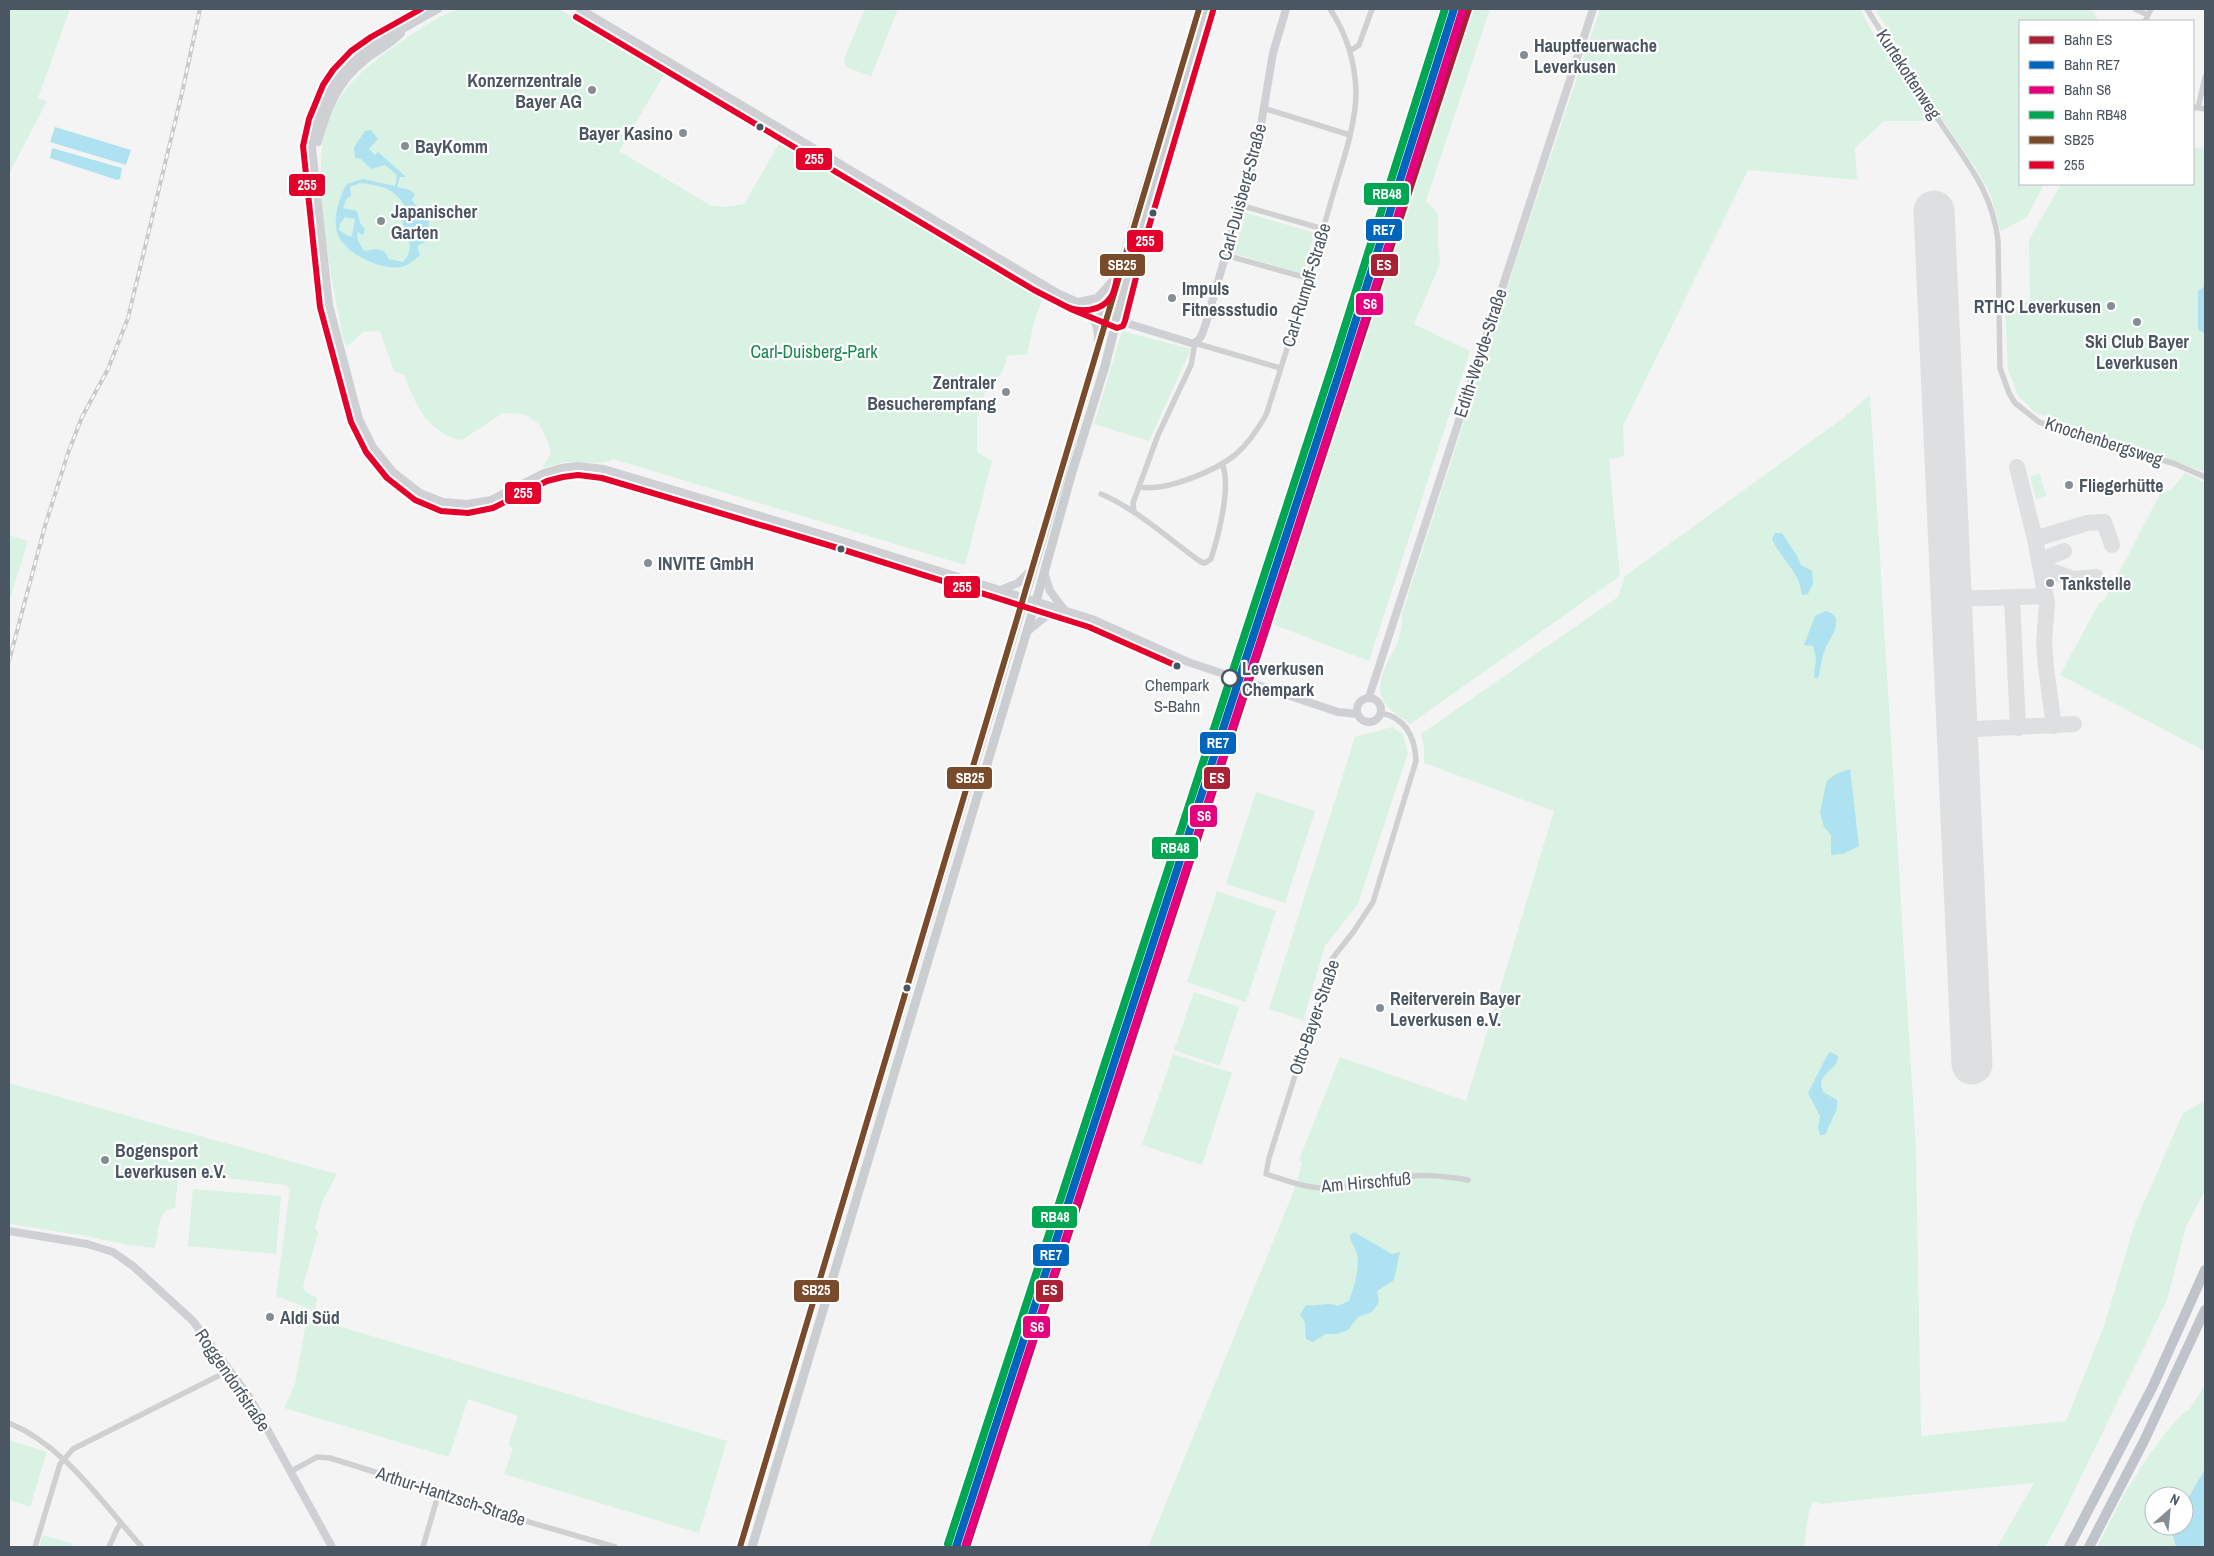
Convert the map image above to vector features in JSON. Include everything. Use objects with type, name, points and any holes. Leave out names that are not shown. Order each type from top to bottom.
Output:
[{"type":"highway","points":[[2069,1547],[2153,1386],[2205,1270]]},
{"type":"highway","points":[[2088,1547],[2144,1441],[2205,1310]]},
{"type":"main road","points":[[740,1547],[1034,567],[1198,9]]},
{"type":"main road","points":[[752,1547],[1036,602],[1117,320],[1140,228],[1205,9]]},
{"type":"main road","points":[[919,947],[931,950]]},
{"type":"main road","points":[[828,1254],[840,1256]]},
{"type":"street","points":[[438,9],[376,44],[357,58],[340,76],[321,112],[312,148],[329,305],[356,408],[363,428],[379,456],[412,489],[443,502],[475,503],[498,497],[552,470],[578,466],[595,468],[831,537],[1113,627],[1188,662],[1338,712],[1357,714],[1362,719],[1370,722],[1376,720],[1381,713],[1381,706],[1378,701],[1369,697],[1358,704],[1357,714]]},
{"type":"street","points":[[580,9],[1038,282],[1076,302],[1117,320],[1280,368]]},
{"type":"street","name":"Carl-Duisberg-Straße","points":[[1134,511],[1133,503],[1158,435],[1191,365],[1195,343],[1200,339],[1206,323],[1258,143],[1272,53],[1286,9]]},
{"type":"street","name":"Carl-Rumpff-Straße","points":[[1140,488],[1151,490],[1163,487],[1222,464],[1236,454],[1261,423],[1323,229],[1355,112],[1356,90],[1350,51],[1346,38],[1330,9]]},
{"type":"street","points":[[1350,51],[1360,46],[1372,9]]},
{"type":"street","name":"Edith-Weyde-Straße","points":[[1369,697],[1593,9]]},
{"type":"street","name":"Kurtekottenweg","points":[[1867,9],[1952,139]]},
{"type":"street","points":[[2135,9],[2147,18],[2151,9]]},
{"type":"street","points":[[314,168],[325,116],[343,83],[362,62],[394,40],[405,28]]},
{"type":"street","points":[[2205,77],[2195,108],[2205,108]]},
{"type":"street","points":[[1263,108],[1350,135]]},
{"type":"street","name":"Knochenbergsweg","points":[[1952,139],[1988,198],[1996,224],[2000,368],[2015,403],[2039,422],[2175,464],[2205,477]]},
{"type":"street","points":[[1240,205],[1323,229]]},
{"type":"street","points":[[1225,255],[1307,278]]},
{"type":"street","points":[[1076,302],[1089,301],[1100,296],[1119,273]]},
{"type":"street","points":[[1076,302],[1095,321],[1098,327],[1098,348]]},
{"type":"street","points":[[1101,494],[1118,501],[1134,511],[1200,562],[1205,563],[1211,560],[1222,512],[1225,470],[1222,464]]},
{"type":"street","points":[[998,591],[1018,583],[1034,567]]},
{"type":"street","points":[[1044,572],[1050,591],[1066,612]]},
{"type":"street","points":[[1027,632],[1045,617],[1066,612]]},
{"type":"street","name":"Otto-Bayer-Straße","points":[[1266,1174],[1272,1149],[1332,959],[1354,931],[1372,902],[1416,761],[1411,734],[1397,720],[1381,713]]},
{"type":"street","name":"Am Hirschfuß","points":[[1266,1174],[1288,1182],[1324,1188],[1401,1177],[1457,1178],[1468,1180]]},
{"type":"street","name":"Roggendorfstraße","points":[[9,1231],[103,1248],[123,1258],[193,1321],[250,1398],[332,1547]]},
{"type":"street","points":[[35,1547],[60,1464],[73,1449],[230,1370]]},
{"type":"street","points":[[9,1422],[36,1435],[64,1458],[142,1547]]},
{"type":"street","name":"Arthur-Hantzsch-Straße","points":[[290,1472],[318,1456],[330,1458],[440,1492],[453,1500],[615,1547]]},
{"type":"street","points":[[423,1547],[440,1492]]},
{"type":"street","points":[[109,1547],[116,1529],[121,1524]]},
{"type":"street","points":[[591,1547],[593,1540]]},
{"type":"green space","points":[[9,9],[70,9],[38,98],[47,101],[9,174]]},
{"type":"green space","name":"Carl-Duisberg-Park","points":[[458,9],[559,9],[665,73],[619,151],[710,205],[725,207],[744,204],[780,142],[1043,298],[1034,322],[1027,354],[1008,356],[1002,372],[987,388],[977,413],[977,452],[992,461],[965,565],[613,459],[603,463],[565,462],[542,468],[551,454],[548,442],[539,424],[524,414],[503,413],[462,440],[450,436],[440,431],[424,416],[413,397],[404,375],[394,371],[380,331],[363,332],[347,347],[344,342],[328,258],[321,192],[321,162],[324,135],[331,113],[352,82],[370,65],[420,29]]},
{"type":"green space","points":[[865,9],[898,9],[871,76],[848,68],[844,63],[845,56]]},
{"type":"green space","points":[[1472,9],[1490,9],[1426,201],[1438,214],[1440,264],[1414,324],[1470,351],[1369,661],[1272,624],[1356,371]]},
{"type":"green space","points":[[1600,9],[1860,9],[1872,32],[1883,40],[1932,121],[1884,121],[1855,148],[1857,180],[1748,170],[1623,426],[1624,456],[1609,459],[1620,576],[1410,724],[1390,709],[1383,699],[1380,691],[1383,674],[1398,641],[1402,614],[1517,257]]},
{"type":"green space","points":[[1875,9],[2089,9],[2094,12],[2098,20],[2019,20],[2019,185],[2043,185],[2027,217],[2001,231],[1990,193],[1974,165],[1943,120]]},
{"type":"green space","name":"RTHC Leverkusen","points":[[2194,147],[2205,149],[2205,472],[2034,412],[2018,395],[2008,370],[2005,312],[2030,301],[2029,240],[2060,185],[2194,185]]},
{"type":"green space","points":[[1246,213],[1315,233],[1303,274],[1233,253]]},
{"type":"green space","points":[[1122,331],[1191,349],[1149,441],[1094,424]]},
{"type":"green space","points":[[1870,395],[1916,1150],[1921,1436],[2066,1421],[2104,1326],[2135,1223],[2183,1113],[2205,1101],[2205,1190],[2186,1227],[2167,1300],[2045,1547],[1997,1547],[2034,1483],[1820,1504],[1813,1501],[1809,1511],[1804,1547],[1148,1547],[1295,1188],[1302,1163],[1299,1160],[1340,1057],[1466,1101],[1554,811],[1424,763],[1424,747],[1421,734],[1618,597],[1625,576],[1842,419]]},
{"type":"green space","points":[[2185,473],[2205,483],[2205,751],[2060,675],[2099,603],[2104,601],[2160,494],[2171,490]]},
{"type":"green space","points":[[2040,474],[2046,496],[2036,499],[2030,476]]},
{"type":"green space","points":[[9,535],[28,541],[9,602]]},
{"type":"green space","points":[[1392,727],[1403,734],[1408,753],[1358,904],[1325,946],[1303,1020],[1269,1009],[1355,737]]},
{"type":"green space","points":[[1256,792],[1315,811],[1285,903],[1226,884]]},
{"type":"green space","points":[[1217,891],[1276,911],[1246,1002],[1187,982]]},
{"type":"green space","points":[[1194,992],[1239,1007],[1220,1066],[1174,1050]]},
{"type":"green space","points":[[1173,1054],[1232,1073],[1202,1165],[1142,1145]]},
{"type":"green space","points":[[9,1083],[337,1174],[323,1200],[315,1228],[318,1233],[303,1287],[306,1292],[317,1298],[315,1311],[276,1296],[290,1190],[286,1185],[190,1174],[175,1167],[169,1177],[178,1178],[175,1208],[166,1210],[160,1220],[155,1248],[9,1224]]},
{"type":"green space","points":[[193,1189],[281,1196],[276,1254],[188,1246]]},
{"type":"green space","points":[[307,1317],[727,1441],[699,1533],[504,1474],[513,1449],[508,1445],[518,1416],[468,1399],[449,1457],[284,1408],[295,1384]]},
{"type":"green space","points":[[2205,1385],[2205,1547],[2097,1547],[2124,1494],[2149,1455],[2184,1412],[2189,1410]]},
{"type":"green space","points":[[9,1440],[47,1452],[30,1507],[9,1500]]},
{"type":"green space","points":[[43,1535],[73,1544],[72,1547],[39,1547]]},
{"type":"water","points":[[55,127],[131,150],[126,165],[50,142]]},
{"type":"water","points":[[371,130],[378,139],[369,149],[375,155],[378,152],[406,177],[400,177],[397,187],[410,190],[415,194],[412,200],[425,218],[429,219],[428,240],[423,237],[425,242],[417,246],[420,255],[403,266],[384,266],[366,260],[343,244],[337,231],[337,210],[347,184],[363,179],[395,186],[397,175],[385,165],[371,169],[361,159],[355,158],[354,147],[365,131]],"holes":[[[360,183],[378,186],[395,194],[410,214],[402,220],[404,228],[400,236],[402,240],[409,240],[410,246],[408,255],[403,262],[389,259],[384,251],[376,249],[364,251],[358,241],[357,232],[363,235],[365,229],[360,223],[357,211],[343,208],[347,198],[351,196],[350,187]],[[345,217],[355,219],[352,236],[348,236],[339,230],[340,224]]]},
{"type":"water","points":[[52,148],[122,168],[120,179],[117,180],[50,158]]},
{"type":"water","points":[[2205,286],[2205,333],[2198,330],[2198,291]]},
{"type":"water","points":[[1775,533],[1782,533],[1801,565],[1812,571],[1813,584],[1808,594],[1802,595],[1794,572],[1776,547],[1772,539]]},
{"type":"water","points":[[1826,611],[1835,617],[1836,627],[1825,650],[1818,678],[1814,678],[1816,658],[1813,646],[1804,645],[1815,616]]},
{"type":"water","points":[[1850,769],[1859,846],[1843,854],[1831,855],[1831,835],[1824,827],[1820,812],[1824,793],[1827,781],[1836,774]]},
{"type":"water","points":[[1830,1052],[1838,1056],[1836,1064],[1825,1075],[1821,1083],[1823,1092],[1837,1100],[1837,1107],[1826,1134],[1820,1135],[1818,1128],[1820,1116],[1808,1093]]},
{"type":"water","points":[[1354,1232],[1392,1254],[1400,1252],[1394,1280],[1377,1291],[1379,1302],[1372,1312],[1358,1317],[1348,1330],[1336,1334],[1325,1334],[1313,1342],[1306,1339],[1305,1322],[1300,1315],[1306,1305],[1330,1304],[1338,1306],[1349,1301],[1355,1284],[1358,1266],[1357,1254],[1350,1238],[1350,1235]]},
{"type":"water","points":[[2205,1469],[2205,1547],[2176,1547],[2173,1536],[2194,1536],[2194,1488]]},
{"type":"taxiway","points":[[2017,467],[2035,539]]},
{"type":"taxiway","points":[[2054,726],[2044,642],[2047,603],[2035,539],[2087,523],[2104,522],[2112,545]]},
{"type":"taxiway","points":[[2040,560],[2064,551]]},
{"type":"taxiway","points":[[2041,567],[2073,579],[2096,577]]},
{"type":"taxiway","points":[[1952,599],[2046,596]]},
{"type":"taxiway","points":[[2012,598],[2018,728]]},
{"type":"taxiway","points":[[1958,730],[2074,724]]},
{"type":"runway","points":[[1934,211],[1972,1064]]},
{"type":"railway","points":[[9,661],[45,526],[68,453],[82,417],[108,369],[128,318],[182,93],[200,9]]},
{"type":"rail line","name":"RB48","points":[[948,1544],[1333,364],[1445,9]]},
{"type":"rail line","name":"RE7","points":[[956,1547],[1341,367],[1454,9]]},
{"type":"rail line","name":"ES","points":[[966,1547],[1468,9]]},
{"type":"rail line","name":"S6","points":[[965,1547],[1349,370],[1462,12]]},
{"type":"transit line","name":"255","points":[[421,9],[371,37],[351,51],[333,70],[323,85],[309,119],[303,146],[320,307],[351,422],[366,452],[387,478],[415,500],[441,511],[468,513],[493,508],[547,481],[578,475],[602,478],[828,545],[1089,627],[1177,666]]},
{"type":"transit line","name":"SB25","points":[[740,1547],[1199,9]]},
{"type":"transit line","name":"255","points":[[576,17],[1034,290],[1073,310],[1117,328],[1123,326],[1125,321],[1148,230],[1213,11]]},
{"type":"transit line","name":"255","points":[[1065,306],[1077,310],[1090,310],[1107,302],[1113,293],[1121,264],[1134,249]]},
{"type":"place","name":"Hauptfeuerwache Leverkusen","points":[[1524,55]]},
{"type":"place","name":"Konzernzentrale Bayer AG","points":[[592,90]]},
{"type":"place","name":"Bayer Kasino","points":[[683,133]]},
{"type":"place","name":"BayKomm","points":[[405,146]]},
{"type":"place","name":"Japanischer Garten","points":[[381,221]]},
{"type":"place","name":"Impuls Fitnessstudio","points":[[1172,298]]},
{"type":"place","name":"RTHC Leverkusen","points":[[2111,306]]},
{"type":"place","name":"Ski Club Bayer Leverkusen","points":[[2137,322]]},
{"type":"place","name":"Zentraler Besucherempfang","points":[[1006,392]]},
{"type":"place","name":"Fliegerhütte","points":[[2069,485]]},
{"type":"place","name":"INVITE GmbH","points":[[648,563]]},
{"type":"place","name":"Tankstelle","points":[[2050,583]]},
{"type":"place","name":"Chempark S-Bahn","points":[[1177,666]]},
{"type":"place","name":"Leverkusen Chempark","points":[[1230,678]]},
{"type":"place","name":"Reiterverein Bayer Leverkusen e.V.","points":[[1380,1008]]},
{"type":"place","name":"Bogensport Leverkusen e.V.","points":[[105,1160]]},
{"type":"place","name":"Aldi Süd","points":[[270,1317]]}]
